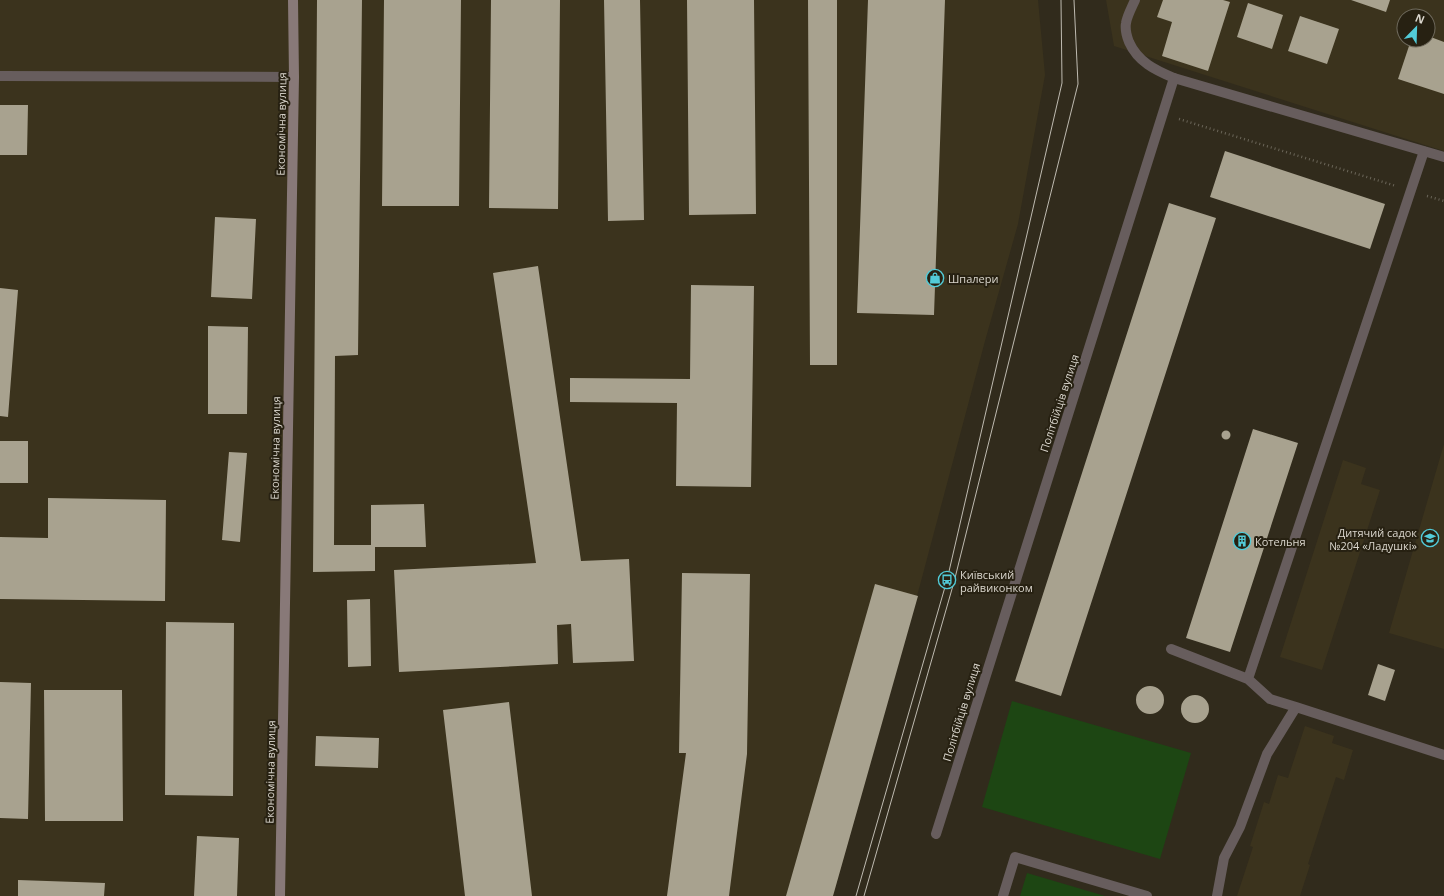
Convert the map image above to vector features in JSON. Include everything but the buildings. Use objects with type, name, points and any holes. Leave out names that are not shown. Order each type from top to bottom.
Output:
[{"type":"street","name":"Економічна вулиця","points":[[280,896],[294,77],[292,0]]},
{"type":"street","points":[[1135,0],[1126,24],[1127,37],[1133,50],[1142,62],[1155,70],[1174,78],[1444,157]]},
{"type":"street","points":[[0,76],[294,77]]},
{"type":"street","name":"Політбійців вулиця","points":[[936,834],[1174,78]]},
{"type":"street","points":[[1248,679],[1424,151]]},
{"type":"street","points":[[1171,649],[1248,679],[1270,699],[1444,755]]},
{"type":"street","points":[[1217,896],[1224,858],[1240,827],[1267,754],[1296,708]]},
{"type":"street","points":[[1003,896],[1015,857],[1147,896]]},
{"type":"path","points":[[1163,113],[1444,201]]},
{"type":"shaded area","points":[[0,0],[1038,0],[1045,75],[1018,224],[920,585],[833,896],[0,896]]},
{"type":"shaded area","points":[[1106,0],[1444,0],[1444,151],[1114,46]]},
{"type":"shaded area","name":"Дитячий садок №204 «Ладушкі»","points":[[1444,444],[1444,649],[1389,633]]},
{"type":"shaded area","points":[[1343,460],[1366,468],[1361,484],[1380,490],[1322,670],[1280,657]]},
{"type":"shaded area","points":[[1305,726],[1334,736],[1332,743],[1353,750],[1344,780],[1336,777],[1308,864],[1310,865],[1300,896],[1237,896],[1253,847],[1250,846],[1264,802],[1269,804],[1278,775],[1288,778]]},
{"type":"green space","points":[[1012,701],[1191,753],[1160,859],[982,807]]},
{"type":"green space","points":[[1027,873],[1105,896],[1020,896]]},
{"type":"tram line","points":[[856,896],[947,580],[1062,83],[1061,0]]},
{"type":"tram line","points":[[864,896],[954,582],[1078,84],[1074,0]]},
{"type":"place","name":"Шпалери","points":[[935,278]]},
{"type":"place","name":"Дитячий садок №204 «Ладушкі»","points":[[1430,538]]},
{"type":"place","name":"Котельня","points":[[1242,541]]},
{"type":"place","name":"Київський райвиконком","points":[[947,580]]}]
